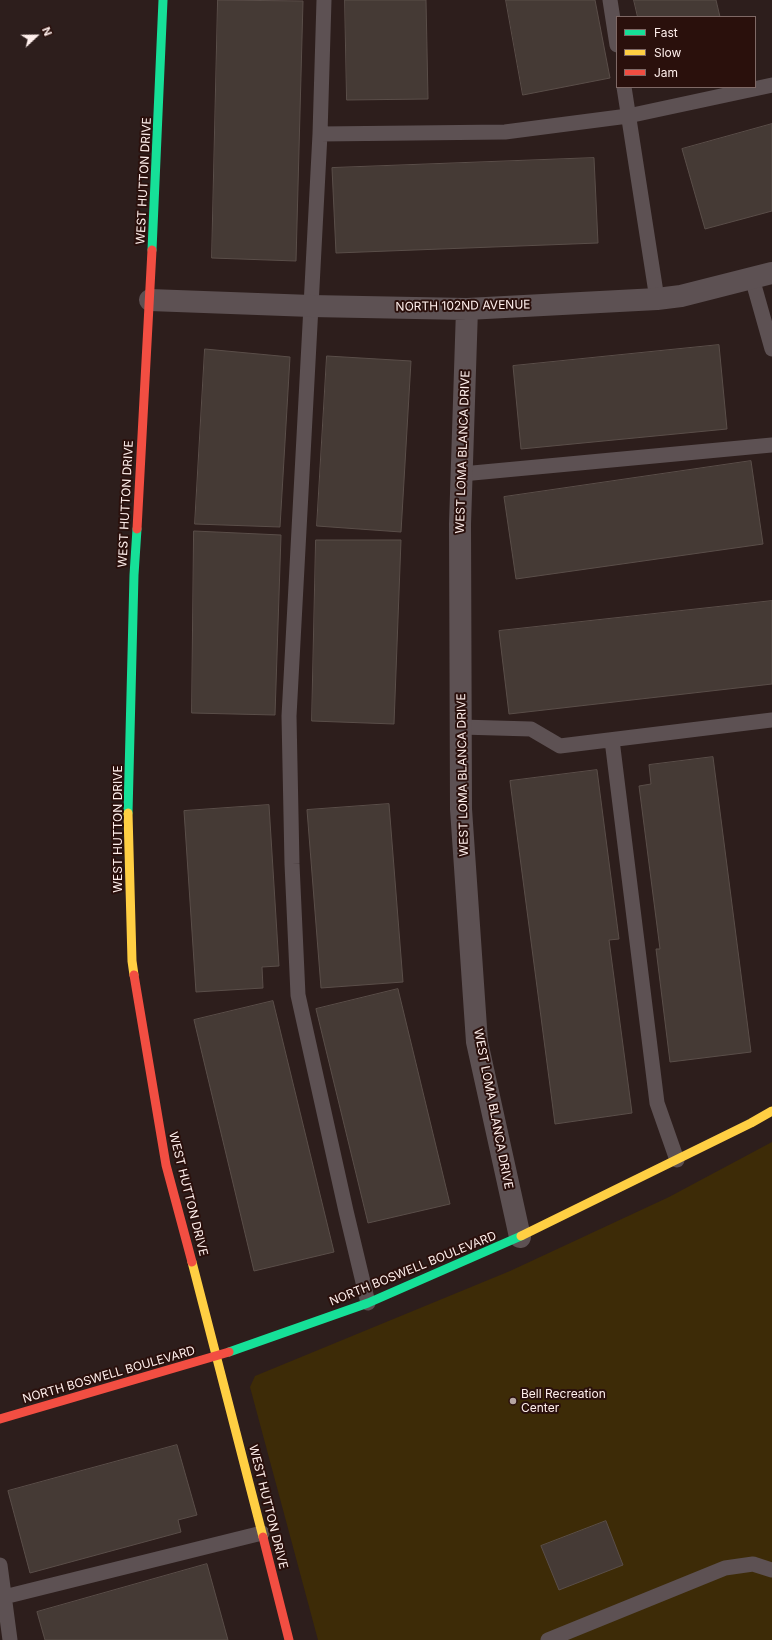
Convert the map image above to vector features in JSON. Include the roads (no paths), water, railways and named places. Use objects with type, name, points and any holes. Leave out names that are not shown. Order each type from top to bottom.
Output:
[{"type":"street","name":"WEST HUTTON DRIVE","points":[[163,0],[150,300],[134,575],[128,807],[132,960],[166,1165],[217,1356],[289,1640]]},
{"type":"street","name":"NORTH 102ND AVENUE","points":[[150,300],[311,306],[467,309],[657,299],[681,296],[762,276]]},
{"type":"street","name":"WEST LOMA BLANCA DRIVE","points":[[467,309],[460,524],[461,809],[477,1042],[520,1237]]},
{"type":"street","name":"NORTH BOSWELL BOULEVARD","points":[[0,1419],[217,1356],[368,1303],[520,1237],[772,1111]]},
{"type":"lane","points":[[324,0],[320,134],[288,716],[292,864],[298,995],[346,1212],[368,1303]]},
{"type":"lane","points":[[610,0],[616,39]]},
{"type":"lane","points":[[320,134],[505,132],[628,116],[772,85]]},
{"type":"lane","points":[[624,88],[657,299]]},
{"type":"lane","points":[[762,276],[772,349]]},
{"type":"lane","points":[[462,474],[772,445]]},
{"type":"lane","points":[[460,727],[531,730],[560,746],[772,720]]},
{"type":"lane","points":[[612,740],[657,1103],[676,1160]]},
{"type":"lane","points":[[4,1597],[262,1533]]},
{"type":"lane","points":[[548,1640],[725,1568],[753,1564],[772,1570]]},
{"type":"lane","points":[[0,1565],[10,1640]]},
{"type":"place","name":"Bell Recreation Center","points":[[513,1401]]}]
